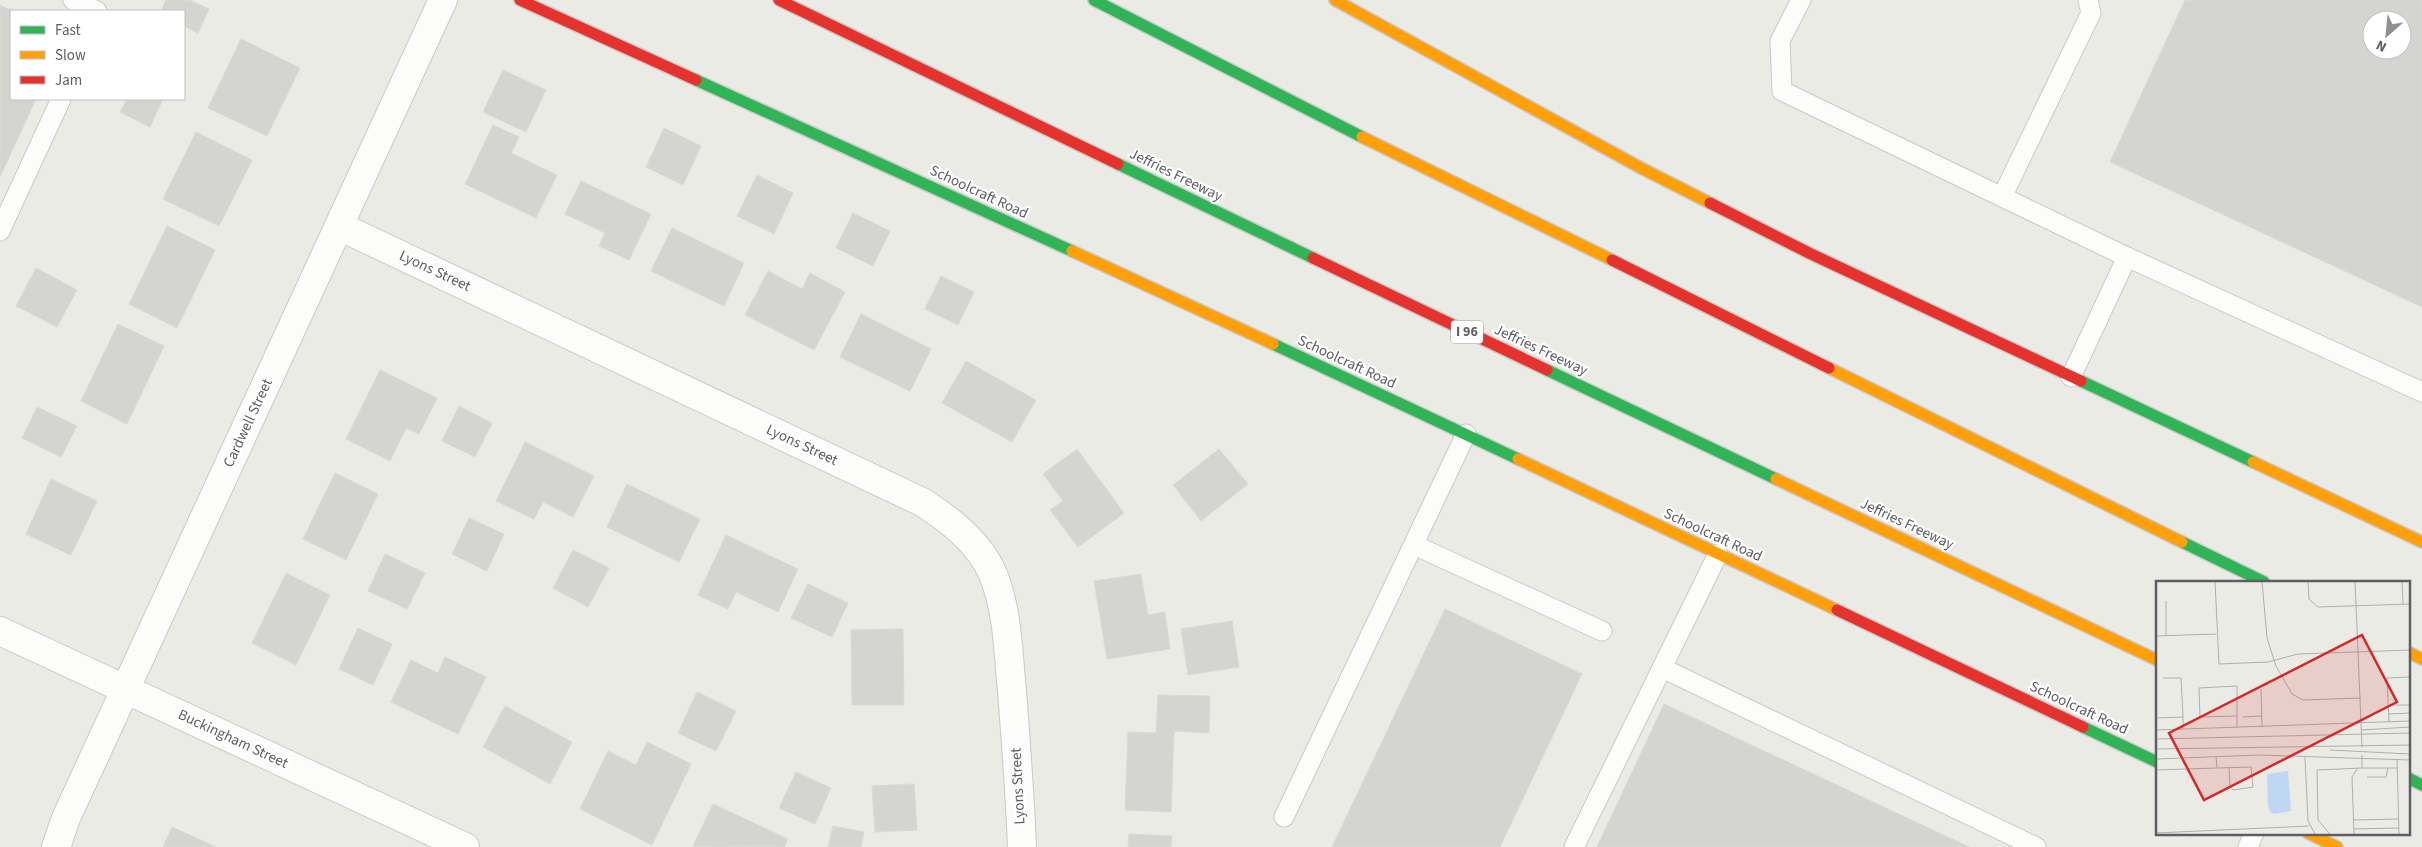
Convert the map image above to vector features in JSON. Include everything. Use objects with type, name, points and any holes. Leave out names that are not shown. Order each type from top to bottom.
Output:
[{"type":"main road","name":"Schoolcraft Road","points":[[520,0],[953,196],[1466,434],[2156,762]]},
{"type":"main road","name":"Jeffries Freeway","points":[[778,0],[1399,299],[2156,660]]},
{"type":"main road","points":[[1335,0],[1650,173],[1818,257],[2422,542]]},
{"type":"main road","points":[[1098,2],[1410,161],[2262,581]]},
{"type":"main road","points":[[2410,653],[2422,658]]},
{"type":"main road","points":[[2410,779],[2422,784]]},
{"type":"main road","points":[[2310,834],[2337,847]]},
{"type":"street","name":"Cardwell Street","points":[[56,847],[66,818],[443,0]]},
{"type":"street","name":"Lyons Street","points":[[339,226],[922,502],[950,520],[968,538],[992,573],[1005,614],[1020,788],[1022,847]]},
{"type":"street","name":"Buckingham Street","points":[[0,631],[465,847]]},
{"type":"lane","points":[[73,0],[96,10]]},
{"type":"lane","points":[[1801,0],[1780,42],[1782,91],[2127,258],[2422,392]]},
{"type":"lane","points":[[2002,197],[2091,13],[2088,0]]},
{"type":"lane","points":[[0,231],[60,100]]},
{"type":"lane","points":[[2071,377],[2127,258]]},
{"type":"lane","points":[[1284,817],[1466,434]]},
{"type":"lane","points":[[1414,546],[1602,631]]},
{"type":"lane","points":[[1574,847],[1718,554]]},
{"type":"lane","points":[[1662,668],[2036,847]]},
{"type":"lane","points":[[2248,847],[2254,834]]},
{"type":"building","points":[[166,0],[190,0],[209,9],[198,33],[185,26],[185,10],[161,10]]},
{"type":"building","points":[[2185,0],[2422,0],[2422,307],[2110,162]]},
{"type":"building","points":[[0,5],[11,10],[10,100],[36,100],[0,177]]},
{"type":"building","points":[[241,39],[300,68],[267,136],[208,108]]},
{"type":"building","points":[[503,70],[546,90],[526,132],[483,112]]},
{"type":"building","points":[[126,100],[163,100],[150,127],[120,112]]},
{"type":"building","points":[[493,125],[519,137],[511,153],[557,175],[536,218],[465,184]]},
{"type":"building","points":[[664,128],[701,146],[683,185],[646,167]]},
{"type":"building","points":[[196,132],[252,160],[219,226],[163,199]]},
{"type":"building","points":[[757,175],[793,193],[774,234],[737,216]]},
{"type":"building","points":[[581,181],[651,214],[629,260],[599,246],[605,233],[565,214]]},
{"type":"building","points":[[853,213],[890,231],[873,266],[836,248]]},
{"type":"building","points":[[167,226],[215,250],[177,328],[129,304]]},
{"type":"building","points":[[672,228],[744,263],[724,306],[651,271]]},
{"type":"building","points":[[36,268],[77,290],[57,327],[16,306]]},
{"type":"building","points":[[768,271],[802,289],[810,273],[845,292],[814,350],[745,315]]},
{"type":"building","points":[[941,276],[974,292],[958,325],[925,309]]},
{"type":"building","points":[[861,314],[931,349],[910,391],[840,357]]},
{"type":"building","points":[[118,324],[164,346],[127,424],[81,401]]},
{"type":"building","points":[[966,361],[1036,400],[1012,442],[942,403]]},
{"type":"building","points":[[380,370],[437,398],[419,434],[406,428],[390,461],[346,439]]},
{"type":"building","points":[[459,406],[492,423],[475,457],[442,441]]},
{"type":"building","points":[[37,407],[77,426],[61,457],[22,438]]},
{"type":"building","points":[[525,442],[594,476],[573,517],[543,502],[534,519],[496,501]]},
{"type":"building","points":[[1077,449],[1124,513],[1078,547],[1050,510],[1063,501],[1043,474]]},
{"type":"building","points":[[1219,449],[1248,484],[1201,521],[1173,485]]},
{"type":"building","points":[[335,473],[378,494],[346,560],[303,539]]},
{"type":"building","points":[[51,479],[97,501],[71,555],[26,534]]},
{"type":"building","points":[[627,484],[700,519],[679,562],[607,527]]},
{"type":"building","points":[[469,518],[504,534],[487,571],[452,554]]},
{"type":"building","points":[[726,535],[798,569],[778,612],[736,592],[728,609],[698,595]]},
{"type":"building","points":[[573,550],[609,568],[588,607],[553,588]]},
{"type":"building","points":[[385,554],[425,573],[407,609],[368,591]]},
{"type":"building","points":[[286,573],[330,595],[296,665],[252,643]]},
{"type":"building","points":[[1141,574],[1148,615],[1165,612],[1170,649],[1107,659],[1094,581]]},
{"type":"building","points":[[808,584],[848,603],[832,637],[791,618]]},
{"type":"building","points":[[1445,609],[1582,674],[1500,847],[1332,847]]},
{"type":"building","points":[[1232,621],[1239,667],[1188,675],[1181,629]]},
{"type":"building","points":[[358,628],[392,644],[373,685],[339,669]]},
{"type":"building","points":[[903,629],[904,705],[852,705],[851,630]]},
{"type":"building","points":[[445,657],[486,677],[458,734],[391,702],[411,660],[438,673]]},
{"type":"building","points":[[697,692],[736,711],[716,751],[678,733]]},
{"type":"building","points":[[1158,695],[1210,696],[1209,733],[1174,731],[1171,812],[1125,810],[1128,732],[1156,733]]},
{"type":"building","points":[[1664,704],[1969,847],[1597,847]]},
{"type":"building","points":[[505,706],[572,742],[550,784],[483,747]]},
{"type":"building","points":[[647,742],[691,764],[652,845],[580,809],[608,751],[636,765]]},
{"type":"building","points":[[796,772],[831,788],[815,824],[779,808]]},
{"type":"building","points":[[914,784],[917,830],[875,832],[872,786]]},
{"type":"building","points":[[713,804],[788,839],[784,847],[693,846]]},
{"type":"building","points":[[833,826],[864,832],[861,847],[828,847]]},
{"type":"building","points":[[172,827],[216,847],[163,847]]},
{"type":"building","points":[[1129,834],[1172,836],[1171,847],[1128,847]]},
{"type":"traffic: fast","points":[[1094,0],[1362,137]]},
{"type":"traffic: fast","points":[[696,80],[1072,251]]},
{"type":"traffic: fast","points":[[1118,164],[1313,258]]},
{"type":"traffic: fast","points":[[1273,344],[1518,459]]},
{"type":"traffic: fast","points":[[1547,370],[1776,479]]},
{"type":"traffic: fast","points":[[2081,381],[2253,462]]},
{"type":"traffic: fast","points":[[2182,542],[2262,581]]},
{"type":"traffic: fast","points":[[2083,727],[2156,762]]},
{"type":"traffic: fast","points":[[2410,779],[2422,785]]},
{"type":"traffic: slow","points":[[1335,0],[1641,168],[1710,203]]},
{"type":"traffic: slow","points":[[1362,137],[1612,260]]},
{"type":"traffic: slow","points":[[1072,251],[1273,344]]},
{"type":"traffic: slow","points":[[1829,368],[2182,542]]},
{"type":"traffic: slow","points":[[1518,459],[1837,610]]},
{"type":"traffic: slow","points":[[2253,462],[2422,542]]},
{"type":"traffic: slow","points":[[1776,479],[2156,660]]},
{"type":"traffic: slow","points":[[2410,653],[2422,659]]},
{"type":"traffic: slow","points":[[2310,834],[2337,847]]},
{"type":"traffic: jam","points":[[520,0],[696,80]]},
{"type":"traffic: jam","points":[[779,0],[1118,164]]},
{"type":"traffic: jam","points":[[1710,203],[1809,253],[2081,381]]},
{"type":"traffic: jam","points":[[1313,258],[1547,370]]},
{"type":"traffic: jam","points":[[1612,260],[1829,368]]},
{"type":"traffic: jam","points":[[1837,610],[2083,727]]}]
